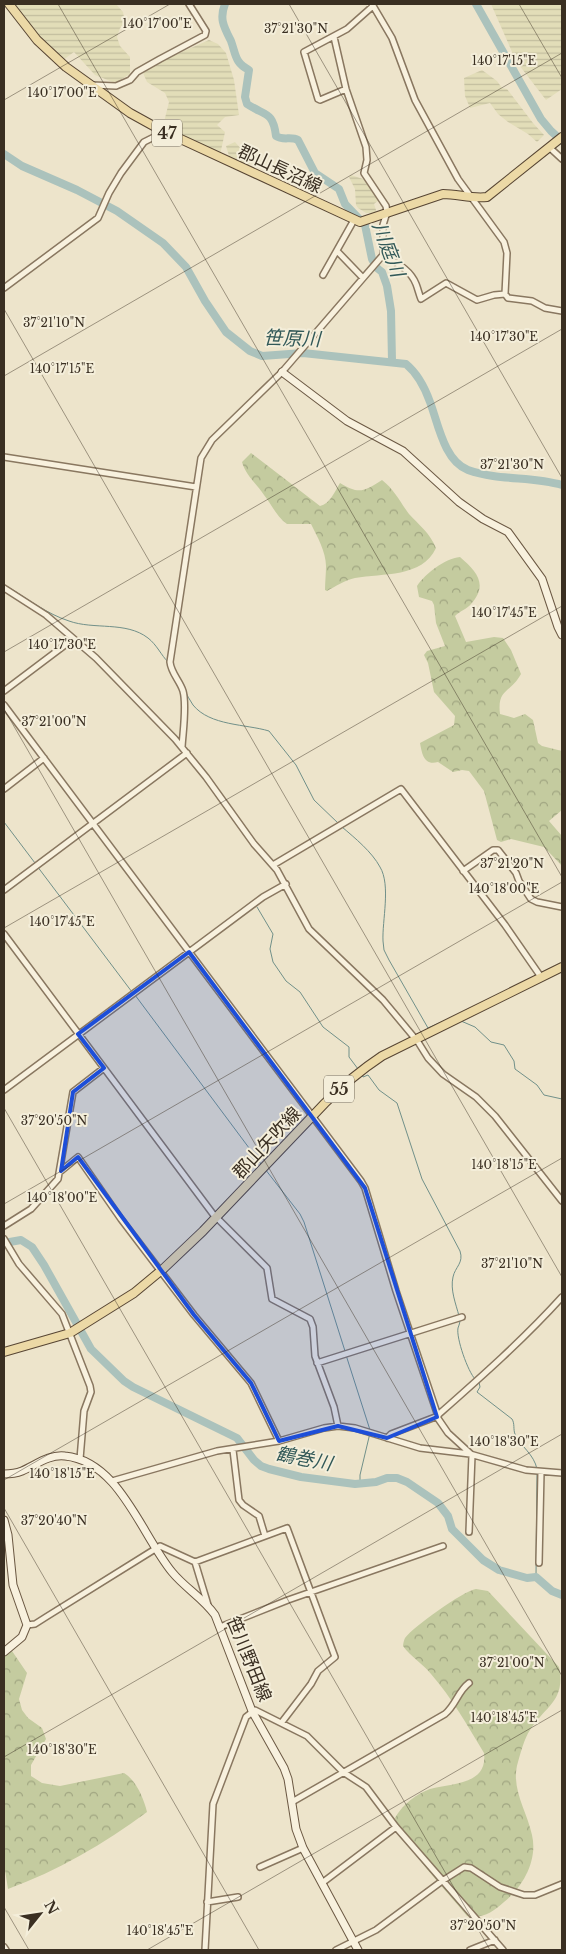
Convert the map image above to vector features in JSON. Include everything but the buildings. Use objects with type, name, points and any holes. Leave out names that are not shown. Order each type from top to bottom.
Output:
[{"type":"main road","name":"郡山長沼線","points":[[9,4],[37,40],[66,67],[130,113],[159,129],[360,222],[368,221],[444,194],[487,197],[562,137]]},
{"type":"main road","name":"郡山矢吹線","points":[[4,1352],[73,1331],[122,1301],[160,1271],[216,1217],[345,1082],[357,1073],[382,1056],[562,967]]},
{"type":"street","points":[[91,84],[116,86],[130,80],[137,72],[205,35],[206,31],[188,4]]},
{"type":"street","points":[[346,89],[320,100],[318,99],[304,52],[347,29],[372,5],[392,38],[415,100],[458,179],[501,236],[508,257],[505,294],[508,298],[532,301],[545,308],[562,311]]},
{"type":"street","points":[[182,747],[183,690],[171,668],[170,662],[201,458],[212,440],[282,372],[381,257],[383,225],[386,215],[385,202],[364,173],[367,160],[366,147],[346,89],[334,37]]},
{"type":"street","points":[[4,288],[98,218],[121,173],[140,146],[158,135],[159,129]]},
{"type":"street","points":[[552,144],[562,147]]},
{"type":"street","points":[[552,144],[562,159]]},
{"type":"street","points":[[322,275],[355,220]]},
{"type":"street","points":[[337,251],[363,278]]},
{"type":"street","points":[[381,257],[405,268],[410,273],[416,283],[421,299],[446,283],[477,300],[505,294]]},
{"type":"street","points":[[282,372],[347,421],[403,451],[459,502],[483,519],[508,532],[542,579],[562,635]]},
{"type":"street","points":[[4,457],[196,487]]},
{"type":"street","points":[[4,588],[38,609],[108,670],[182,747],[254,844],[273,865],[286,884],[309,929],[367,983],[443,1074],[476,1096],[495,1116],[562,1201]]},
{"type":"street","points":[[4,691],[73,639]]},
{"type":"street","points":[[4,705],[365,1188],[437,1416],[448,1432],[470,1454],[472,1463],[469,1532]]},
{"type":"street","points":[[4,890],[187,753]]},
{"type":"street","points":[[4,789],[44,758]]},
{"type":"street","points":[[273,865],[401,789],[510,931],[541,977]]},
{"type":"street","points":[[463,871],[492,850],[498,850],[516,873],[519,881],[531,898],[537,902],[562,907]]},
{"type":"street","points":[[4,1090],[262,897],[286,884]]},
{"type":"street","points":[[4,934],[216,1217],[267,1268],[272,1299],[310,1320],[317,1363],[334,1407],[338,1426]]},
{"type":"street","points":[[4,1226],[34,1206],[58,1179],[61,1171],[73,1092],[104,1068]]},
{"type":"street","points":[[61,1171],[78,1157],[160,1271],[251,1383],[279,1441]]},
{"type":"street","points":[[4,1239],[19,1264],[58,1309],[73,1331],[91,1392],[84,1411],[80,1458]]},
{"type":"street","points":[[387,1438],[391,1434],[437,1416],[469,1386],[502,1360],[562,1297]]},
{"type":"street","points":[[317,1363],[462,1316]]},
{"type":"street","points":[[112,1481],[217,1451],[233,1450],[279,1441],[324,1428],[338,1426],[355,1428],[420,1448],[470,1454],[541,1472],[562,1473]]},
{"type":"street","points":[[233,1450],[239,1500],[259,1516],[265,1536]]},
{"type":"street","name":"笹川野田線","points":[[4,1474],[20,1472],[50,1457],[80,1458],[94,1465],[112,1481],[171,1571],[208,1605],[215,1615],[252,1710],[284,1768],[296,1829],[303,1848],[358,1950]]},
{"type":"street","points":[[538,1563],[541,1472]]},
{"type":"street","points":[[4,1520],[8,1535],[13,1585],[23,1609],[27,1625],[22,1637],[4,1652]]},
{"type":"street","points":[[27,1625],[35,1624],[160,1546],[195,1562],[287,1528],[335,1658],[318,1671],[311,1684],[282,1722]]},
{"type":"street","points":[[220,1627],[442,1546]]},
{"type":"street","points":[[195,1562],[208,1605]]},
{"type":"street","points":[[292,1802],[445,1714],[469,1683]]},
{"type":"street","points":[[205,1950],[213,1804],[246,1717],[252,1710],[282,1722],[307,1736],[343,1772],[366,1787],[396,1827],[503,1950]]},
{"type":"street","points":[[322,1883],[396,1827]]},
{"type":"street","points":[[260,1868],[303,1848]]},
{"type":"street","points":[[336,1950],[376,1930],[442,1880],[461,1868],[467,1867],[500,1887],[524,1895],[535,1895],[562,1884]]},
{"type":"street","points":[[207,1902],[238,1897]]},
{"type":"street","points":[[470,1950],[495,1940]]},
{"type":"highlighted area","points":[[189,952],[365,1188],[437,1417],[387,1438],[338,1426],[279,1441],[251,1383],[194,1315],[78,1157],[61,1171],[73,1092],[104,1068],[78,1034]]},
{"type":"shaded area","points":[[13,4],[116,4],[123,12],[125,23],[120,28],[117,37],[120,46],[130,57],[130,74],[115,83],[95,75],[74,52],[63,60],[33,33]]},
{"type":"shaded area","points":[[491,4],[562,4],[562,89],[546,100],[516,61]]},
{"type":"shaded area","points":[[209,40],[218,44],[226,53],[234,80],[239,115],[225,117],[217,125],[225,132],[220,155],[163,126],[169,102],[165,93],[147,82],[143,73],[159,62]]},
{"type":"shaded area","points":[[482,70],[497,81],[502,88],[507,89],[544,135],[537,142],[498,114],[490,103],[470,108],[465,96],[464,78]]},
{"type":"shaded area","points":[[235,142],[252,161],[246,167],[230,159],[226,146]]},
{"type":"shaded area","points":[[351,175],[363,179],[379,200],[374,204],[377,213],[366,213],[358,208],[356,205],[355,189],[349,177]]},
{"type":"green space","points":[[251,453],[320,506],[329,500],[340,483],[352,489],[362,490],[382,480],[427,534],[436,548],[430,558],[412,569],[355,578],[327,591],[325,590],[326,566],[324,555],[311,524],[287,524],[280,518],[244,467],[242,462]]},
{"type":"green space","points":[[460,557],[471,567],[480,584],[476,597],[471,604],[455,616],[466,642],[494,637],[503,638],[511,650],[521,674],[502,695],[500,714],[514,718],[525,714],[533,720],[538,743],[542,746],[562,751],[562,810],[549,821],[562,836],[562,866],[544,847],[511,839],[501,842],[497,840],[484,791],[469,771],[453,772],[438,762],[427,761],[423,755],[420,743],[454,725],[455,716],[434,692],[428,663],[424,655],[427,651],[445,646],[436,623],[434,605],[432,601],[419,597],[417,586],[436,567]]},
{"type":"green space","points":[[476,1589],[488,1591],[559,1667],[560,1688],[553,1702],[526,1737],[516,1772],[520,1799],[532,1835],[533,1854],[531,1863],[523,1881],[511,1896],[492,1912],[483,1916],[473,1917],[467,1916],[427,1869],[408,1843],[395,1818],[410,1800],[430,1789],[467,1781],[480,1771],[484,1763],[484,1753],[453,1702],[431,1674],[403,1646],[405,1638],[428,1618],[450,1602]]},
{"type":"green space","points":[[12,1651],[27,1673],[19,1699],[22,1710],[28,1718],[42,1728],[46,1739],[31,1765],[31,1776],[42,1783],[60,1786],[124,1773],[139,1790],[147,1812],[80,1856],[8,1889],[4,1864],[4,1655]]},
{"type":"waterway","name":"川庭川","points":[[225,4],[222,14],[224,27],[238,61],[249,70],[245,97],[247,104],[270,118],[273,122],[276,136],[298,140],[315,173],[339,189],[345,204],[365,225],[372,259],[377,268],[382,272],[387,286],[391,311],[392,361]]},
{"type":"waterway","points":[[476,4],[541,119],[562,141]]},
{"type":"waterway","name":"笹原川","points":[[4,154],[22,166],[77,190],[117,211],[163,243],[186,267],[205,301],[226,332],[250,351],[262,356],[303,353],[406,364],[418,377],[423,386],[443,440],[453,459],[460,465],[468,470],[492,476],[539,480],[562,485]]},
{"type":"waterway","points":[[8,587],[45,610],[69,621],[79,624],[130,629],[139,633],[148,638],[168,662]]},
{"type":"waterway","points":[[177,673],[193,705],[200,712],[218,721],[269,731],[296,765],[314,800],[339,824]]},
{"type":"waterway","points":[[4,822],[35,863]]},
{"type":"waterway","points":[[342,827],[373,856],[383,875],[386,893],[383,941],[384,950],[389,960],[428,1028],[446,1020]]},
{"type":"waterway","points":[[37,866],[132,992]]},
{"type":"waterway","points":[[257,907],[273,934],[270,949],[273,962],[286,981],[300,992],[323,1027],[349,1047],[349,1057],[358,1069]]},
{"type":"waterway","points":[[135,995],[261,1164]]},
{"type":"waterway","points":[[461,1021],[475,1027],[491,1042],[504,1045],[514,1061],[515,1069],[537,1085],[544,1095],[562,1099]]},
{"type":"waterway","points":[[362,1075],[363,1077],[368,1075],[379,1090],[397,1103],[422,1179],[460,1251],[461,1259],[452,1282],[459,1316]]},
{"type":"waterway","points":[[265,1169],[300,1214],[304,1222],[345,1351]]},
{"type":"waterway","name":"鶴巻川","points":[[4,1243],[21,1240],[32,1247],[91,1349],[124,1381],[133,1387],[237,1438],[254,1460],[261,1466],[269,1469],[301,1477],[355,1484],[376,1482],[387,1478],[397,1478],[407,1482],[438,1503],[448,1516],[452,1529],[483,1560],[499,1570],[527,1578],[536,1577],[552,1591],[562,1595]]},
{"type":"waterway","points":[[460,1320],[458,1333],[463,1355],[475,1379]]},
{"type":"waterway","points":[[346,1355],[370,1430]]},
{"type":"waterway","points":[[479,1382],[480,1387],[477,1392],[512,1419],[515,1434],[533,1459],[537,1469]]},
{"type":"waterway","points":[[360,1483],[360,1475],[370,1433]]},
{"type":"waterway","points":[[536,1577],[537,1473]]}]
